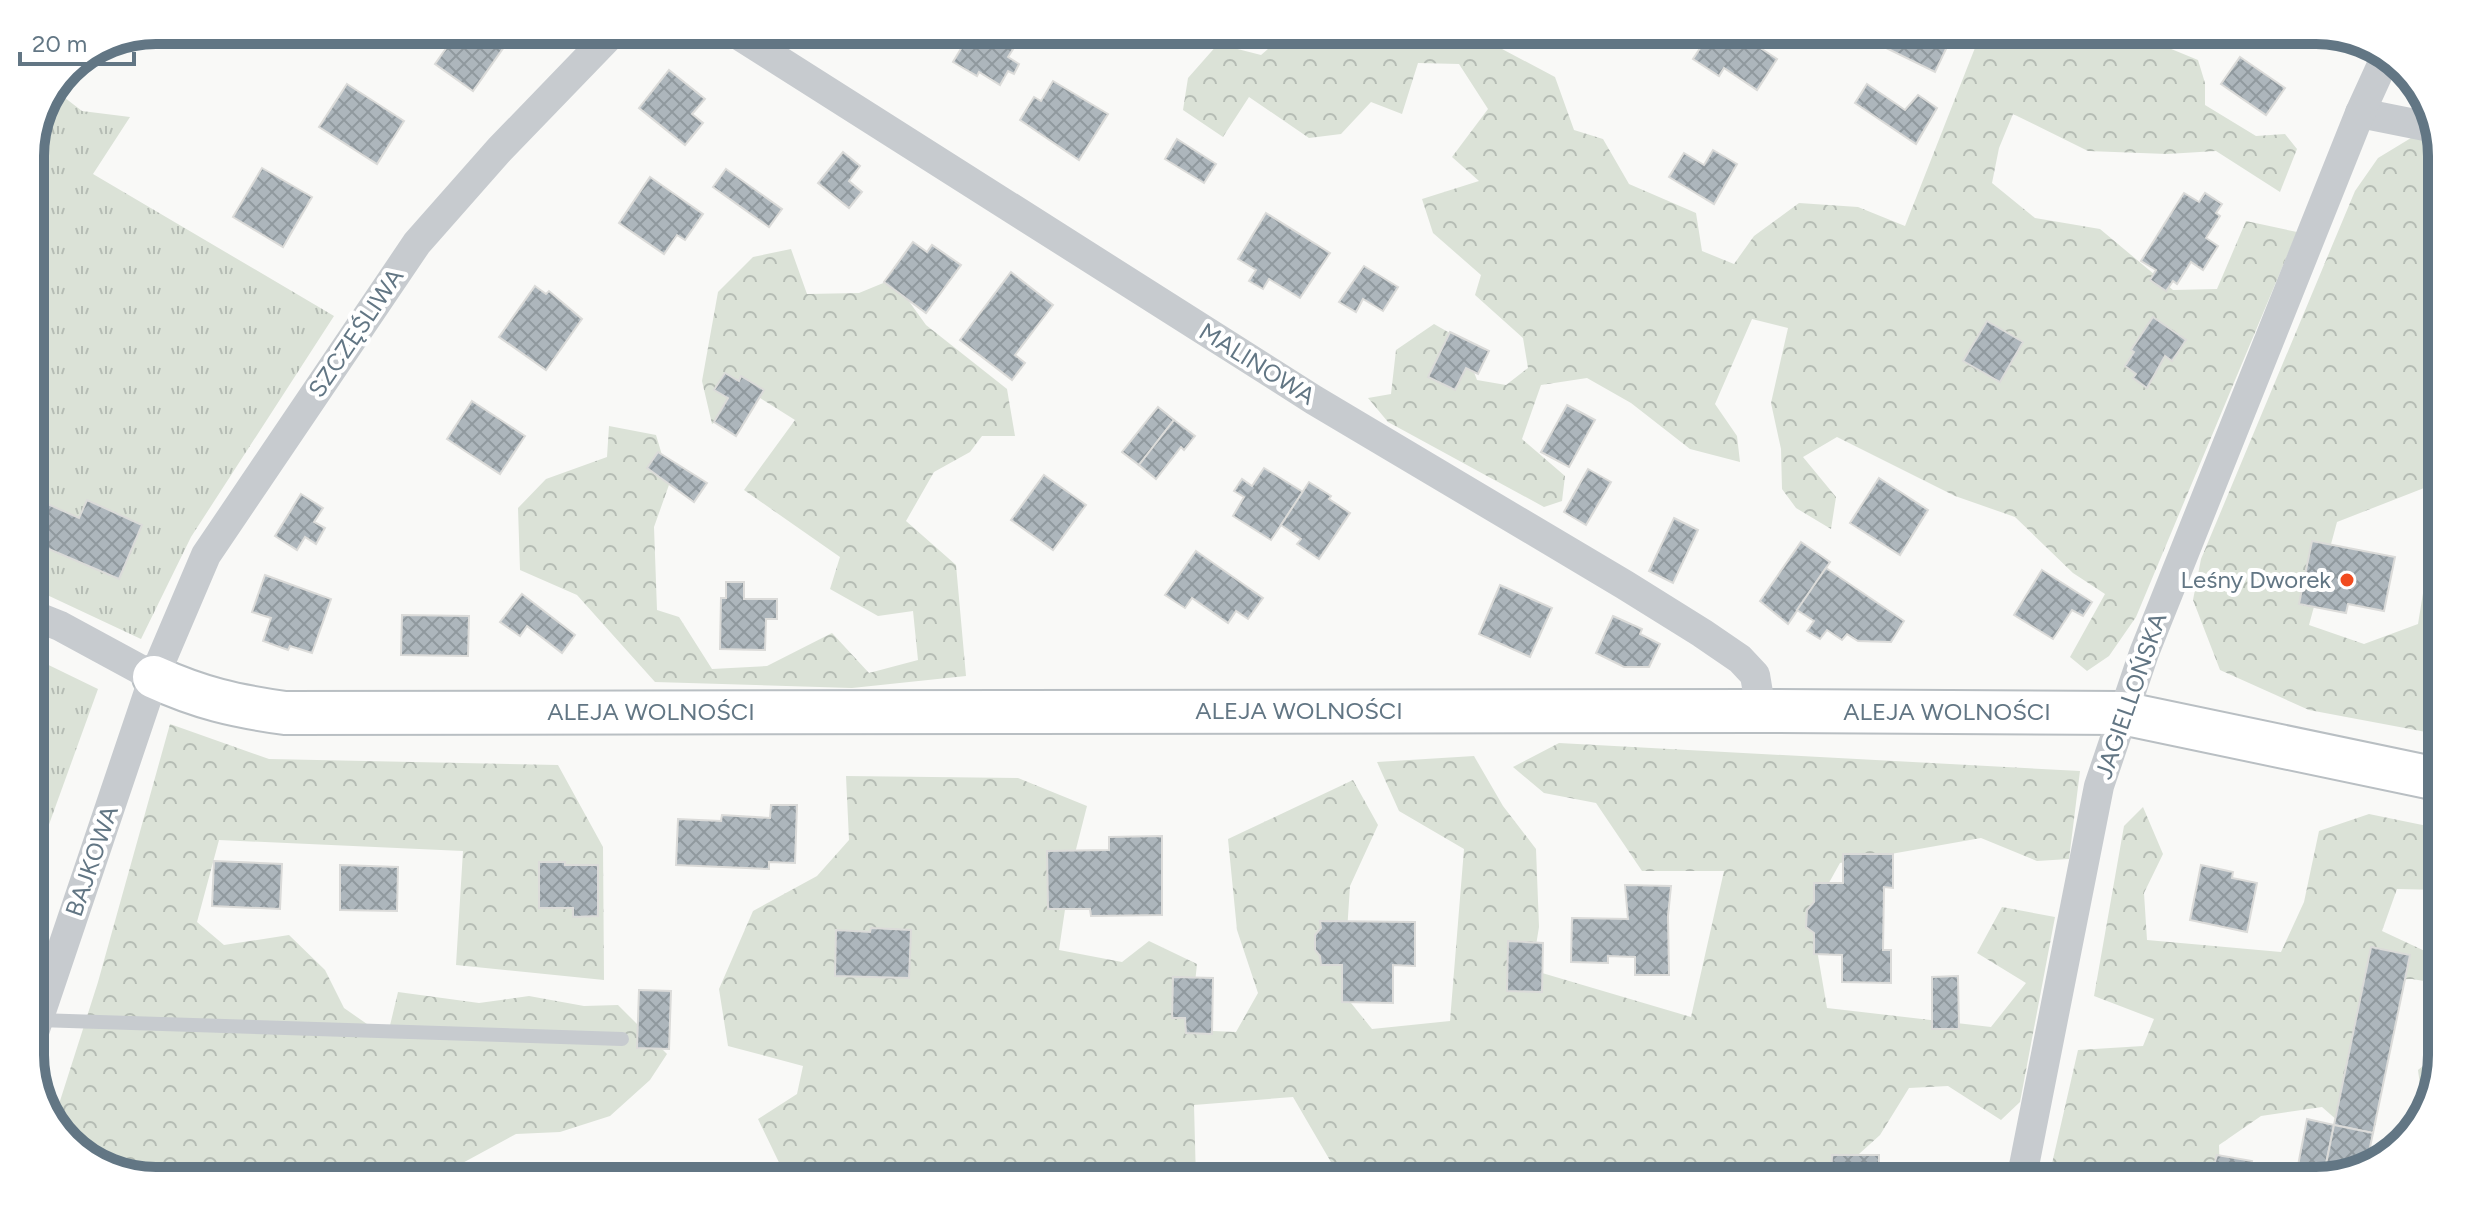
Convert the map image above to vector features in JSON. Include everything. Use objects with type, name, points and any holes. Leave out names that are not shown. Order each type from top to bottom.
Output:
[{"type":"street","name":"SZCZĘŚLIWA","points":[[154,677],[206,555],[417,243],[500,149],[601,44]]},
{"type":"street","name":"MALINOWA","points":[[753,44],[1314,400],[1702,633],[1740,659],[1755,675],[1761,711]]},
{"type":"street","name":"JAGIELLOŃSKA","points":[[2024,1167],[2099,786],[2122,713],[2360,113],[2382,66]]},
{"type":"street","points":[[2360,113],[2424,126]]},
{"type":"street","points":[[44,620],[154,677]]},
{"type":"street","name":"ALEJA WOLNOŚCI","points":[[154,677],[194,695],[239,707],[285,713],[2122,713],[2428,777]]},
{"type":"street","name":"BAJKOWA","points":[[44,1002],[154,677]]},
{"type":"lane","points":[[44,1032],[622,1039]]},
{"type":"green space","points":[[1218,44],[1261,55],[1274,44],[1493,44],[1555,77],[1574,130],[1603,139],[1629,184],[1696,213],[1702,251],[1734,264],[1754,236],[1799,203],[1858,207],[1905,226],[1976,44],[2159,44],[2198,60],[2205,83],[2205,105],[2256,136],[2285,134],[2297,149],[2280,192],[2216,151],[2167,154],[2088,151],[2013,114],[1999,148],[1992,183],[2035,218],[2100,229],[2173,290],[2217,289],[2246,221],[2297,232],[2136,617],[2109,656],[2087,671],[2070,657],[2105,594],[2073,573],[2015,517],[1955,496],[1837,437],[1803,457],[1836,497],[1831,529],[1796,508],[1782,489],[1781,449],[1771,403],[1788,328],[1752,319],[1715,404],[1737,436],[1740,462],[1690,449],[1631,403],[1587,378],[1541,385],[1522,439],[1565,476],[1562,501],[1544,507],[1388,422],[1368,398],[1391,394],[1396,350],[1434,324],[1462,340],[1477,380],[1506,385],[1528,368],[1523,338],[1475,295],[1481,275],[1433,233],[1422,199],[1479,181],[1452,157],[1488,109],[1459,64],[1418,63],[1402,114],[1371,102],[1341,134],[1309,138],[1249,97],[1223,137],[1183,110],[1188,78]]},
{"type":"green space","points":[[62,96],[82,111],[130,117],[93,174],[334,316],[191,537],[141,639],[44,594],[44,411],[48,402],[44,400],[44,149],[53,113]]},
{"type":"green space","points":[[2425,130],[2428,149],[2428,486],[2337,522],[2309,625],[2364,644],[2418,624],[2428,562],[2428,732],[2309,710],[2220,670],[2193,600],[2201,559],[2355,191],[2378,158]]},
{"type":"green space","points":[[791,249],[807,294],[859,293],[893,279],[926,325],[1007,389],[1015,436],[982,436],[970,452],[934,472],[906,521],[956,565],[966,676],[852,688],[655,682],[577,595],[520,570],[518,508],[546,479],[607,457],[609,426],[656,435],[670,482],[654,527],[657,610],[679,617],[712,669],[767,666],[832,633],[869,673],[918,660],[913,611],[878,616],[830,589],[840,557],[744,490],[795,420],[757,396],[712,424],[702,381],[718,292],[753,257]]},
{"type":"green space","points":[[44,663],[98,689],[44,838]]},
{"type":"green space","points":[[170,724],[269,759],[558,765],[603,847],[604,980],[456,965],[463,851],[219,840],[197,922],[224,945],[289,935],[325,970],[344,1008],[387,1038],[398,992],[479,1003],[529,996],[584,1006],[618,1005],[667,1054],[650,1080],[610,1116],[560,1132],[516,1134],[455,1167],[134,1165],[107,1155],[82,1139],[58,1108],[98,982]]},
{"type":"green space","points":[[1559,743],[2080,771],[2069,859],[2037,861],[1981,838],[1840,863],[1811,915],[1827,1008],[1991,1027],[2026,983],[1977,953],[2002,907],[2055,917],[2020,1102],[2001,1120],[1948,1086],[1909,1088],[1880,1135],[1845,1167],[1334,1167],[1293,1097],[1194,1105],[1196,1167],[781,1167],[758,1119],[797,1094],[803,1066],[728,1046],[719,989],[753,911],[817,876],[849,840],[846,776],[1018,778],[1087,806],[1071,869],[1059,950],[1122,962],[1149,941],[1197,964],[1190,1030],[1236,1032],[1258,993],[1237,930],[1228,839],[1353,780],[1378,825],[1350,886],[1343,993],[1372,1029],[1450,1021],[1464,849],[1399,811],[1377,762],[1474,756],[1503,806],[1536,849],[1539,927],[1532,970],[1691,1017],[1724,871],[1642,871],[1596,803],[1544,793],[1513,767]]},
{"type":"green space","points":[[2143,807],[2163,854],[2144,893],[2147,940],[2281,952],[2304,902],[2319,831],[2369,814],[2428,826],[2428,890],[2397,889],[2382,931],[2428,951],[2428,982],[2381,980],[2376,1125],[2346,1128],[2322,1107],[2261,1116],[2219,1145],[2220,1167],[2051,1167],[2078,1050],[2143,1046],[2154,1019],[2094,996],[2124,826]]},
{"type":"green space","points":[[2427,1063],[2421,1093],[2418,1070]]},
{"type":"building","points":[[449,44],[506,44],[473,91],[435,64]]},
{"type":"building","points":[[964,44],[1012,44],[1015,46],[1008,57],[1019,64],[1014,74],[1008,71],[1000,85],[979,72],[977,76],[953,62]]},
{"type":"building","points":[[1703,44],[1754,44],[1777,59],[1757,90],[1724,68],[1719,76],[1693,59]]},
{"type":"building","points":[[1878,44],[1948,44],[1935,72]]},
{"type":"building","points":[[2240,57],[2285,88],[2266,115],[2221,84]]},
{"type":"building","points":[[669,70],[705,99],[692,114],[703,123],[685,145],[639,108]]},
{"type":"building","points":[[1053,81],[1108,114],[1079,160],[1020,120],[1034,97],[1041,101]]},
{"type":"building","points":[[347,84],[404,121],[377,164],[319,127]]},
{"type":"building","points":[[1867,84],[1905,110],[1918,95],[1937,108],[1916,144],[1855,103]]},
{"type":"building","points":[[1177,139],[1216,164],[1204,183],[1165,159]]},
{"type":"building","points":[[1713,150],[1737,164],[1714,204],[1669,177],[1684,153],[1704,165]]},
{"type":"building","points":[[843,152],[860,166],[849,181],[862,192],[849,208],[818,183]]},
{"type":"building","points":[[262,168],[312,197],[283,247],[233,217]]},
{"type":"building","points":[[726,169],[782,209],[769,227],[713,187]]},
{"type":"building","points":[[650,177],[703,214],[685,240],[677,235],[664,254],[619,223]]},
{"type":"building","points":[[2184,193],[2199,202],[2205,193],[2222,204],[2216,213],[2220,216],[2206,238],[2218,246],[2203,270],[2191,262],[2177,284],[2173,281],[2166,291],[2150,280],[2156,270],[2141,261]]},
{"type":"building","points":[[1266,213],[1330,253],[1300,298],[1269,279],[1263,289],[1249,281],[1256,270],[1238,259]]},
{"type":"building","points":[[913,242],[927,252],[932,245],[961,265],[926,313],[884,282]]},
{"type":"building","points":[[1364,266],[1398,287],[1383,311],[1363,299],[1356,312],[1339,302]]},
{"type":"building","points":[[1011,272],[1053,305],[1015,355],[1025,363],[1012,380],[960,340]]},
{"type":"building","points":[[535,286],[546,294],[549,291],[582,319],[546,370],[499,337]]},
{"type":"building","points":[[2153,317],[2186,340],[2172,361],[2165,356],[2147,388],[2133,378],[2136,374],[2125,366],[2134,352],[2131,350]]},
{"type":"building","points":[[1987,321],[2023,342],[2000,382],[1963,361]]},
{"type":"building","points":[[1450,332],[1489,351],[1478,374],[1466,368],[1455,390],[1428,377]]},
{"type":"building","points":[[725,373],[739,381],[741,376],[764,390],[736,436],[714,422],[728,398],[714,390]]},
{"type":"building","points":[[472,401],[525,436],[500,474],[447,439]]},
{"type":"building","points":[[1567,405],[1595,420],[1569,467],[1541,452]]},
{"type":"building","points":[[1158,407],[1174,420],[1139,465],[1122,452]]},
{"type":"building","points":[[1174,420],[1195,436],[1184,450],[1181,447],[1156,479],[1139,465]]},
{"type":"building","points":[[658,452],[707,483],[694,502],[647,468]]},
{"type":"building","points":[[1264,468],[1303,492],[1271,540],[1233,516],[1244,497],[1234,491],[1242,479],[1252,486]]},
{"type":"building","points":[[1588,469],[1611,482],[1586,525],[1564,512]]},
{"type":"building","points":[[1044,475],[1086,505],[1053,550],[1011,520]]},
{"type":"building","points":[[1879,478],[1928,510],[1900,555],[1850,523]]},
{"type":"building","points":[[1309,482],[1350,513],[1319,559],[1297,544],[1301,539],[1281,525]]},
{"type":"building","points":[[301,494],[323,508],[314,522],[325,528],[316,544],[305,537],[297,550],[275,536]]},
{"type":"building","points":[[87,500],[142,525],[119,579],[44,547],[44,502],[79,518]]},
{"type":"building","points":[[1674,518],[1698,530],[1673,583],[1649,571]]},
{"type":"building","name":"Leśny Dworek","points":[[2312,541],[2395,557],[2384,611],[2348,604],[2346,613],[2299,604]]},
{"type":"building","points":[[1801,542],[1830,562],[1788,624],[1760,601]]},
{"type":"building","points":[[1196,551],[1263,598],[1248,619],[1236,611],[1228,623],[1192,598],[1185,608],[1165,595]]},
{"type":"building","points":[[1826,568],[1904,621],[1891,642],[1858,641],[1847,634],[1842,640],[1827,630],[1820,639],[1807,631],[1814,621],[1797,610]]},
{"type":"building","points":[[2042,570],[2092,602],[2083,616],[2072,610],[2053,639],[2014,615]]},
{"type":"building","points":[[265,575],[331,599],[312,653],[290,646],[288,650],[263,641],[271,618],[252,612]]},
{"type":"building","points":[[726,582],[744,582],[744,599],[777,599],[777,619],[766,619],[765,650],[720,649],[721,598],[726,598]]},
{"type":"building","points":[[1500,585],[1552,608],[1530,657],[1479,634]]},
{"type":"building","points":[[522,594],[575,635],[562,653],[527,626],[520,636],[500,622]]},
{"type":"building","points":[[402,615],[469,616],[468,656],[401,655]]},
{"type":"building","points":[[1613,616],[1642,629],[1640,634],[1660,644],[1649,667],[1624,667],[1596,653]]},
{"type":"building","points":[[771,805],[797,805],[795,863],[769,862],[769,869],[676,865],[678,819],[721,821],[722,815],[770,818]]},
{"type":"building","points":[[1162,836],[1162,915],[1091,916],[1090,909],[1048,909],[1047,851],[1109,850],[1109,837]]},
{"type":"building","points":[[1843,854],[1893,854],[1893,888],[1884,887],[1883,950],[1891,950],[1891,983],[1842,982],[1842,955],[1814,954],[1814,933],[1806,927],[1807,910],[1814,902],[1814,883],[1843,883]]},
{"type":"building","points":[[214,861],[282,864],[280,909],[212,906]]},
{"type":"building","points":[[539,862],[598,865],[598,916],[573,917],[573,908],[539,908]]},
{"type":"building","points":[[340,865],[398,867],[397,911],[340,910]]},
{"type":"building","points":[[2201,865],[2233,872],[2232,878],[2257,883],[2247,932],[2190,920]]},
{"type":"building","points":[[1625,885],[1671,886],[1669,975],[1635,975],[1635,957],[1608,956],[1608,963],[1571,962],[1572,918],[1628,919]]},
{"type":"building","points":[[1320,921],[1415,922],[1415,966],[1393,965],[1393,1003],[1342,1002],[1342,965],[1321,965],[1320,956],[1315,950],[1315,935],[1321,928]]},
{"type":"building","points":[[871,928],[911,930],[909,978],[835,976],[836,930],[870,932]]},
{"type":"building","points":[[1508,941],[1543,943],[1542,992],[1507,991]]},
{"type":"building","points":[[2371,947],[2410,955],[2373,1133],[2334,1125]]},
{"type":"building","points":[[1958,976],[1959,1029],[1932,1029],[1932,977]]},
{"type":"building","points":[[1173,977],[1213,978],[1212,1034],[1186,1033],[1185,1018],[1172,1018]]},
{"type":"building","points":[[639,990],[671,991],[669,1049],[637,1048]]},
{"type":"building","points":[[2307,1119],[2334,1125],[2326,1166],[2298,1167]]},
{"type":"building","points":[[2334,1125],[2373,1133],[2369,1154],[2326,1166]]},
{"type":"building","points":[[1832,1155],[1879,1155],[1879,1167],[1832,1167]]},
{"type":"building","points":[[2217,1155],[2252,1161],[2251,1167],[2190,1167],[2191,1162],[2214,1165]]},
{"type":"building","points":[[1264,1165],[1286,1165],[1286,1167]]},
{"type":"place","name":"Leśny Dworek","points":[[2347,580]]}]
